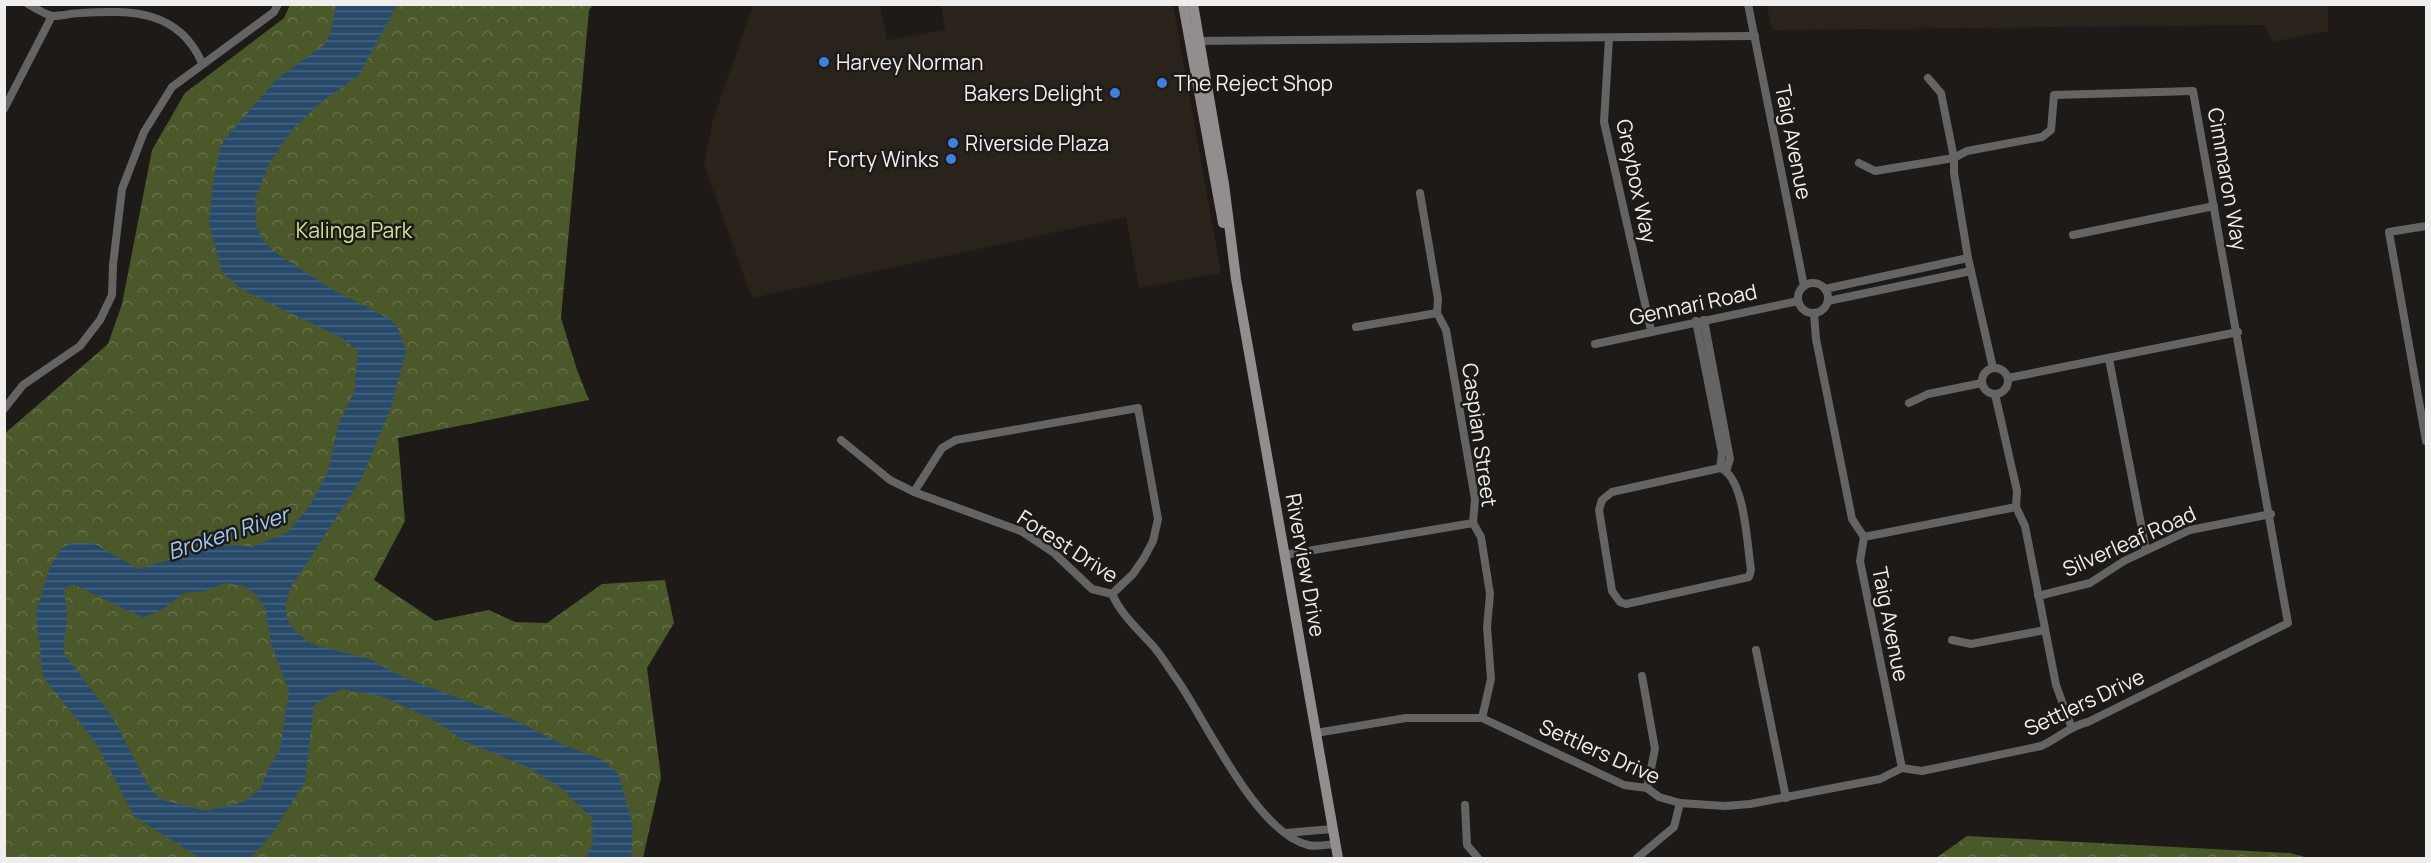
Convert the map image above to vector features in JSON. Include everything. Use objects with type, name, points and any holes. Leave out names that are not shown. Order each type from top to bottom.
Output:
[{"type":"street","points":[[28,4],[52,16],[81,12],[137,14],[162,18],[183,33],[196,47],[202,63]]},
{"type":"street","points":[[4,409],[23,385],[80,346],[100,320],[112,295],[112,265],[122,189],[144,132],[172,87],[274,12],[278,4]]},
{"type":"street","name":"Riverview Drive","points":[[1183,4],[1194,41]]},
{"type":"street","name":"Riverview Drive","points":[[1193,4],[1194,41],[1214,186],[1236,279],[1338,858]]},
{"type":"street","name":"Taig Avenue","points":[[1749,4],[1804,286]]},
{"type":"street","points":[[4,109],[52,16]]},
{"type":"street","points":[[1194,41],[1755,36]]},
{"type":"street","name":"Greybox Way","points":[[1609,38],[1604,122],[1651,330]]},
{"type":"street","points":[[1928,78],[1941,93],[1954,158],[1968,258],[1993,368]]},
{"type":"street","name":"Cimmaron Way","points":[[1954,158],[1967,151],[2042,137],[2051,130],[2054,95],[2193,91],[2238,332]]},
{"type":"street","points":[[1859,163],[1875,171],[1954,158]]},
{"type":"street","name":"Caspian Street","points":[[1420,193],[1438,299],[1437,313],[1446,330],[1475,499],[1473,523],[1481,537],[1490,594],[1487,634],[1491,679],[1482,718]]},
{"type":"street","points":[[2073,235],[2214,206]]},
{"type":"street","points":[[2427,226],[2389,232],[2427,441]]},
{"type":"street","points":[[1825,289],[1968,258]]},
{"type":"street","points":[[1827,301],[1971,271]]},
{"type":"street","points":[[1815,282],[1825,289],[1827,301],[1823,309],[1814,313],[1804,310],[1798,301],[1799,291],[1804,286],[1815,282]]},
{"type":"street","name":"Gennari Road","points":[[1595,344],[1651,330],[1798,301]]},
{"type":"street","points":[[1356,327],[1437,313]]},
{"type":"street","points":[[1814,313],[1816,339],[1852,519],[1864,537],[2016,507]]},
{"type":"street","points":[[1700,321],[1730,459],[1723,470],[1612,492],[1602,500],[1599,510],[1612,591],[1620,602],[1626,604],[1749,577],[1751,570],[1738,488],[1733,477],[1723,470]]},
{"type":"street","points":[[2008,378],[2238,332]]},
{"type":"street","name":"Settlers Drive","points":[[1316,733],[1406,718],[1482,718],[1624,785],[1647,789],[1659,797],[1680,803],[1725,806],[1786,798],[1880,779],[1902,768],[1922,771],[2041,746],[2057,738],[2071,726],[2088,722],[2288,623],[2238,332]]},
{"type":"street","points":[[2109,359],[2146,550]]},
{"type":"street","points":[[1993,368],[2004,371],[2008,378],[2006,389],[1995,394],[1985,390],[1982,383],[1984,374],[1993,368]]},
{"type":"street","points":[[1909,403],[1928,394],[1982,383]]},
{"type":"street","points":[[1995,394],[2017,491],[2016,507],[2025,526],[2056,684],[2071,726]]},
{"type":"street","points":[[914,492],[942,448],[956,440],[1138,408],[1158,519],[1153,541],[1133,574],[1112,594]]},
{"type":"street","name":"Forest Drive","points":[[841,440],[891,480],[914,492],[1021,531],[1054,553],[1092,589],[1112,594],[1120,612],[1154,647],[1182,687],[1224,761],[1270,819],[1285,833],[1307,845],[1335,844]]},
{"type":"street","name":"Silverleaf Road","points":[[2038,596],[2090,583],[2146,550],[2190,530],[2271,514]]},
{"type":"street","points":[[1284,555],[1473,523]]},
{"type":"street","name":"Taig Avenue","points":[[1864,537],[1860,561],[1902,768]]},
{"type":"street","points":[[1952,640],[1971,644],[2045,630]]},
{"type":"street","points":[[1756,650],[1786,798]]},
{"type":"street","points":[[1642,676],[1655,749],[1647,789]]},
{"type":"street","points":[[1637,858],[1674,827],[1680,803]]},
{"type":"street","points":[[1465,805],[1467,845],[1478,858]]},
{"type":"street","points":[[1285,833],[1332,829]]},
{"type":"shaded area","points":[[2328,4],[2328,31],[2272,42],[2265,25],[1772,30],[1767,5]]},
{"type":"shaded area","name":"Riverside Plaza","points":[[753,5],[880,5],[887,40],[945,30],[941,5],[1173,5],[1221,273],[1139,288],[1126,217],[752,298],[704,165],[713,120]]},
{"type":"green space","name":"Kalinga Park","points":[[290,5],[593,5],[589,10],[561,318],[589,400],[398,438],[405,521],[374,580],[435,621],[489,610],[515,622],[547,623],[602,584],[665,580],[674,623],[647,668],[661,777],[643,858],[5,858],[4,434],[108,344],[122,304],[152,150],[185,93],[284,18]]},
{"type":"green space","points":[[1967,836],[2290,853],[2309,858],[1936,858]]},
{"type":"water","points":[[336,5],[397,5],[359,75],[320,103],[292,130],[269,164],[255,199],[256,225],[263,240],[273,251],[333,290],[390,319],[397,326],[406,351],[391,407],[362,478],[291,587],[285,606],[287,619],[294,630],[311,644],[369,659],[405,678],[504,715],[568,747],[602,759],[619,775],[633,826],[631,858],[586,858],[593,842],[592,818],[561,788],[528,767],[464,741],[434,720],[384,697],[341,689],[314,705],[305,781],[273,833],[251,857],[200,858],[134,816],[96,743],[43,677],[36,613],[49,569],[61,549],[70,543],[93,543],[138,569],[214,547],[232,545],[252,547],[287,533],[309,507],[327,474],[339,423],[354,393],[358,351],[342,338],[243,290],[222,272],[209,223],[213,183],[224,140],[276,80],[325,44],[331,32]],"holes":[[[225,583],[244,586],[256,595],[265,607],[271,644],[289,690],[280,750],[260,789],[244,802],[206,811],[163,800],[147,784],[113,718],[65,655],[67,615],[64,589],[73,584],[143,618],[163,609],[184,593],[205,591]]]},
{"type":"place","name":"Harvey Norman","points":[[824,62]]},
{"type":"place","name":"The Reject Shop","points":[[1162,83]]},
{"type":"place","name":"Bakers Delight","points":[[1115,93]]},
{"type":"place","name":"Riverside Plaza","points":[[953,143]]},
{"type":"place","name":"Forty Winks","points":[[951,159]]},
{"type":"water label","name":"Broken River","points":[[228,533]]}]
